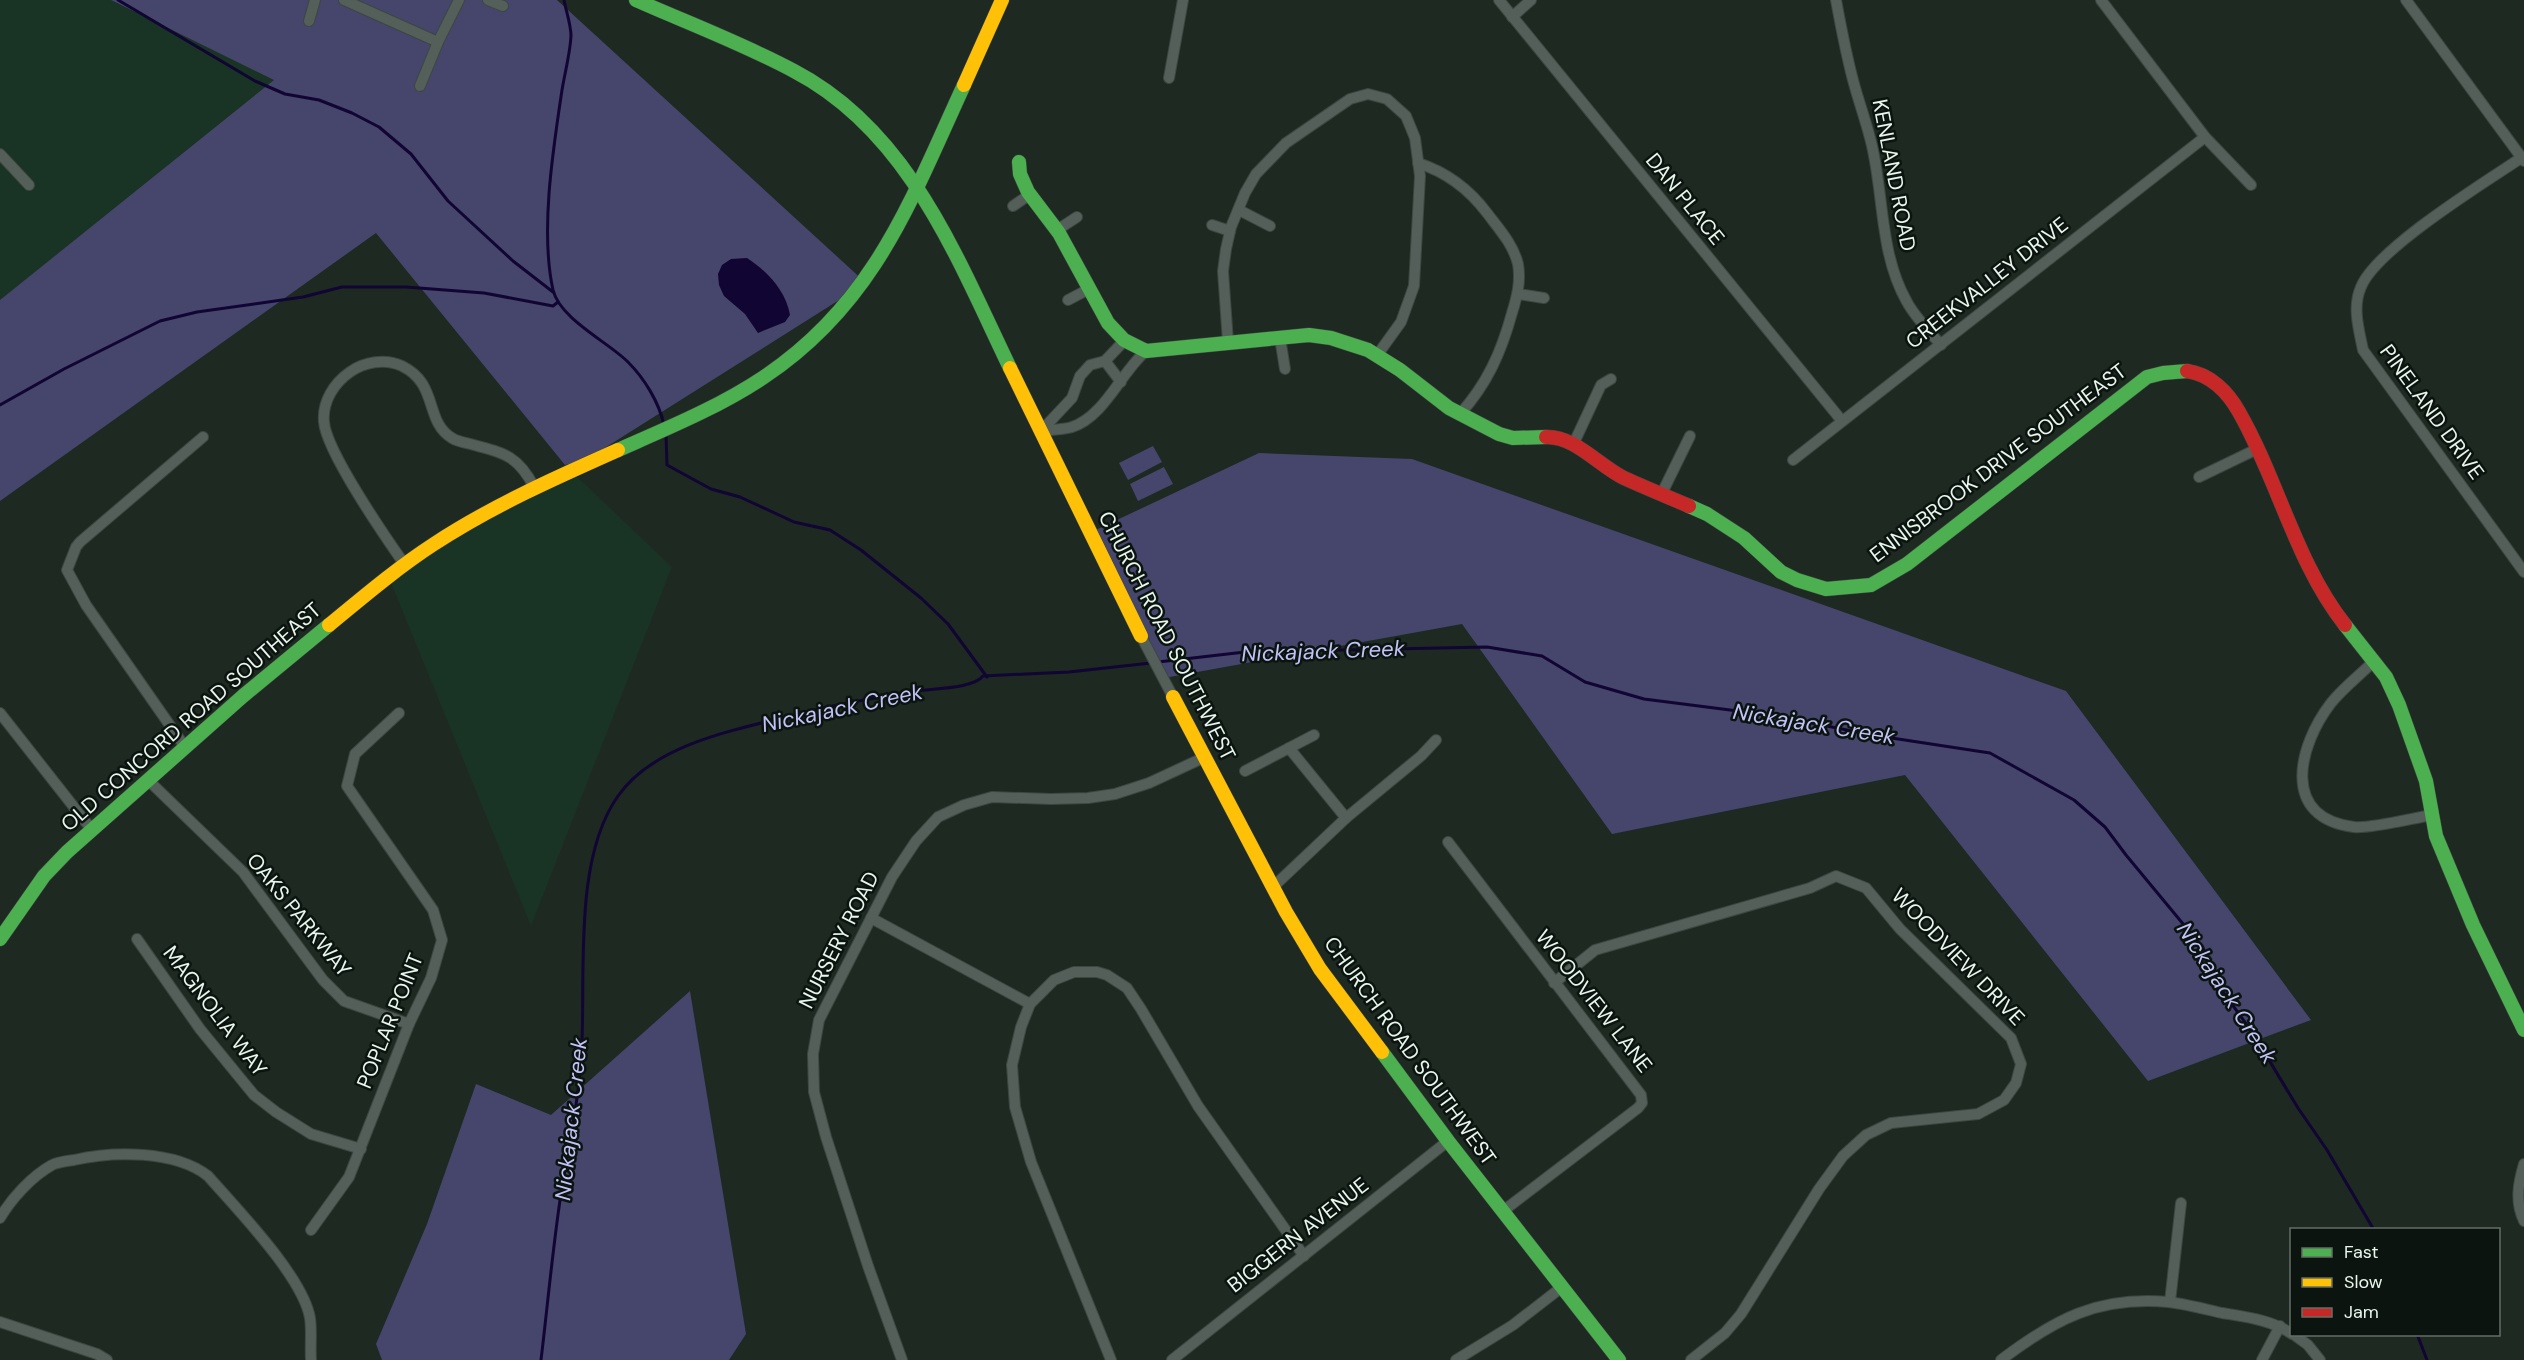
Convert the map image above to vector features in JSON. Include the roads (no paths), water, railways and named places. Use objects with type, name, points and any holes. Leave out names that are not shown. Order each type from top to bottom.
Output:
[{"type":"street","points":[[309,21],[315,0]]},
{"type":"street","points":[[344,0],[438,42]]},
{"type":"street","points":[[420,86],[459,0]]},
{"type":"street","points":[[488,0],[503,6]]},
{"type":"street","name":"CHURCH ROAD SOUTHWEST","points":[[636,0],[795,71],[811,81],[858,116],[888,146],[918,185],[952,248],[1141,636],[1273,887],[1326,977],[1448,1141],[1619,1360]]},
{"type":"street","name":"OLD CONCORD ROAD SOUTHEAST","points":[[0,939],[4,922],[44,876],[92,830],[299,647],[405,565],[464,525],[534,487],[732,397],[766,376],[811,340],[858,291],[883,255],[918,185],[1002,0]]},
{"type":"street","points":[[1169,78],[1182,0]]},
{"type":"street","name":"DAN PLACE","points":[[1498,0],[1842,421]]},
{"type":"street","points":[[1512,17],[1532,0]]},
{"type":"street","name":"KENLAND ROAD","points":[[1836,0],[1854,84],[1873,148],[1885,234],[1895,277],[1907,303],[1941,345]]},
{"type":"street","points":[[2101,0],[2205,137],[2251,185]]},
{"type":"street","points":[[2406,0],[2523,160]]},
{"type":"street","points":[[1228,342],[1223,271],[1230,231],[1245,192],[1270,158],[1286,143],[1350,99],[1368,94],[1387,99],[1406,116],[1415,138],[1420,176],[1414,286],[1401,322],[1378,354]]},
{"type":"street","name":"CREEKVALLEY DRIVE","points":[[1793,460],[2205,137]]},
{"type":"street","points":[[0,154],[29,185]]},
{"type":"street","name":"PINELAND DRIVE","points":[[2523,160],[2410,235],[2372,269],[2361,287],[2356,306],[2364,350],[2524,572]]},
{"type":"street","points":[[1019,162],[1019,177],[1029,195],[1057,230],[1108,323],[1124,340],[1146,351],[1228,342],[1327,336],[1360,344],[1378,354],[1449,408],[1499,434],[1513,438],[1554,437],[1573,445],[1622,477],[1662,493],[1690,436]]},
{"type":"street","points":[[1418,163],[1437,169],[1448,176],[1487,213],[1514,253],[1519,279],[1518,294],[1503,344],[1489,376],[1460,414]]},
{"type":"street","points":[[1013,206],[1029,195]]},
{"type":"street","points":[[1239,210],[1270,226]]},
{"type":"street","points":[[1057,230],[1077,217]]},
{"type":"street","points":[[1212,225],[1230,231]]},
{"type":"street","points":[[1068,300],[1089,288]]},
{"type":"street","points":[[1518,294],[1544,298]]},
{"type":"street","points":[[1280,338],[1285,369]]},
{"type":"street","points":[[1040,432],[1072,398],[1080,376],[1090,365],[1105,361],[1124,340]]},
{"type":"street","points":[[1040,432],[1072,427],[1095,412],[1121,382],[1133,362],[1146,351]]},
{"type":"street","points":[[405,565],[368,508],[327,437],[324,421],[328,398],[342,378],[355,368],[386,361],[402,366],[426,387],[440,428],[452,438],[508,455],[520,463],[534,487]]},
{"type":"street","points":[[1105,361],[1121,382]]},
{"type":"street","name":"ENNISBROOK DRIVE SOUTHEAST","points":[[1662,493],[1707,514],[1744,538],[1781,572],[1797,580],[1826,589],[1871,585],[1907,564],[2147,377],[2180,369],[2196,371],[2211,379],[2224,390],[2239,411],[2306,558],[2334,611],[2386,677],[2399,705],[2426,781],[2436,836],[2473,925],[2524,1030]]},
{"type":"street","points":[[1573,445],[1601,385],[1611,378]]},
{"type":"street","points":[[185,747],[86,605],[67,570],[75,547],[80,542],[203,437]]},
{"type":"street","points":[[2199,477],[2257,449]]},
{"type":"street","points":[[2374,661],[2332,701],[2318,721],[2306,747],[2302,786],[2308,801],[2317,811],[2329,821],[2340,824],[2356,827],[2432,815]]},
{"type":"street","points":[[0,713],[92,830]]},
{"type":"street","name":"POPLAR POINT","points":[[311,1230],[349,1177],[409,1024],[430,978],[442,940],[433,910],[347,786],[355,754],[399,713]]},
{"type":"street","points":[[1245,771],[1314,735]]},
{"type":"street","points":[[1273,887],[1346,818],[1421,756],[1436,740]]},
{"type":"street","points":[[1289,748],[1346,818]]},
{"type":"street","name":"NURSERY ROAD","points":[[902,1360],[861,1245],[814,1092],[813,1054],[819,1020],[892,877],[916,841],[938,817],[964,805],[992,797],[1051,799],[1088,798],[1115,794],[1149,783],[1205,758]]},
{"type":"street","name":"OAKS PARKWAY","points":[[148,780],[243,872],[323,980],[344,1001],[409,1024]]},
{"type":"street","name":"WOODVIEW LANE","points":[[1448,842],[1641,1095],[1642,1103],[1503,1211]]},
{"type":"street","name":"WOODVIEW DRIVE","points":[[1554,983],[1595,950],[1810,888],[1836,876],[1866,888],[1900,929],[2011,1038],[2021,1064],[2016,1083],[2004,1100],[1978,1114],[1891,1123],[1866,1135],[1844,1156],[1819,1189],[1741,1314],[1725,1333],[1691,1360]]},
{"type":"street","points":[[871,918],[1030,1004]]},
{"type":"street","name":"MAGNOLIA WAY","points":[[137,939],[200,1029],[254,1095],[311,1134],[360,1149]]},
{"type":"street","points":[[1111,1360],[1050,1212],[1019,1126],[1012,1086],[1012,1065],[1021,1027],[1030,1004],[1054,980],[1074,972],[1097,972],[1107,975],[1127,988],[1198,1106],[1304,1256]]},
{"type":"street","name":"BIGGERN AVENUE","points":[[1172,1360],[1448,1141]]},
{"type":"street","points":[[0,1218],[33,1180],[53,1165],[81,1158],[127,1154],[173,1159],[198,1168],[208,1176],[264,1241],[300,1290],[309,1318],[311,1360]]},
{"type":"street","points":[[2524,1164],[2518,1185],[2519,1211],[2524,1221]]},
{"type":"street","points":[[2170,1302],[2181,1203]]},
{"type":"street","points":[[1456,1360],[1513,1324],[1562,1287]]},
{"type":"street","points":[[2001,1360],[2046,1327],[2084,1311],[2136,1301],[2170,1302],[2280,1326],[2290,1333]]},
{"type":"street","points":[[0,1322],[97,1354],[107,1360]]},
{"type":"street","points":[[2262,1360],[2280,1326]]},
{"type":"street","points":[[2295,1336],[2308,1345],[2320,1360]]},
{"type":"waterway","points":[[118,0],[255,81],[285,94],[319,100],[379,127],[411,154],[448,201],[513,261],[553,292]]},
{"type":"waterway","points":[[564,0],[571,36],[549,190],[548,242],[553,290],[557,301],[565,311],[634,368],[655,399],[664,425]]},
{"type":"waterway","points":[[0,405],[64,369],[160,321],[197,312],[303,297],[342,287],[406,287],[484,293],[553,306],[558,302]]},
{"type":"waterway","points":[[666,434],[667,465],[711,489],[740,497],[794,522],[830,530],[861,550],[921,598],[948,624],[987,677]]},
{"type":"waterway","name":"Nickajack Creek","points":[[1158,662],[1245,652],[1487,647],[1542,656],[1585,682],[1644,699],[1777,716],[1872,735],[1990,753],[2074,800],[2105,827],[2203,948],[2221,989],[2252,1032],[2298,1108],[2327,1150],[2373,1228]]},
{"type":"waterway","name":"Nickajack Creek","points":[[541,1360],[553,1251],[580,1078],[587,889],[593,855],[603,823],[618,796],[634,778],[653,763],[676,751],[725,733],[813,710],[917,691],[959,686],[977,681],[983,676],[1069,672],[1151,663]]},
{"type":"waterway","name":"Nickajack Creek","points":[[2418,1336],[2427,1360]]}]
